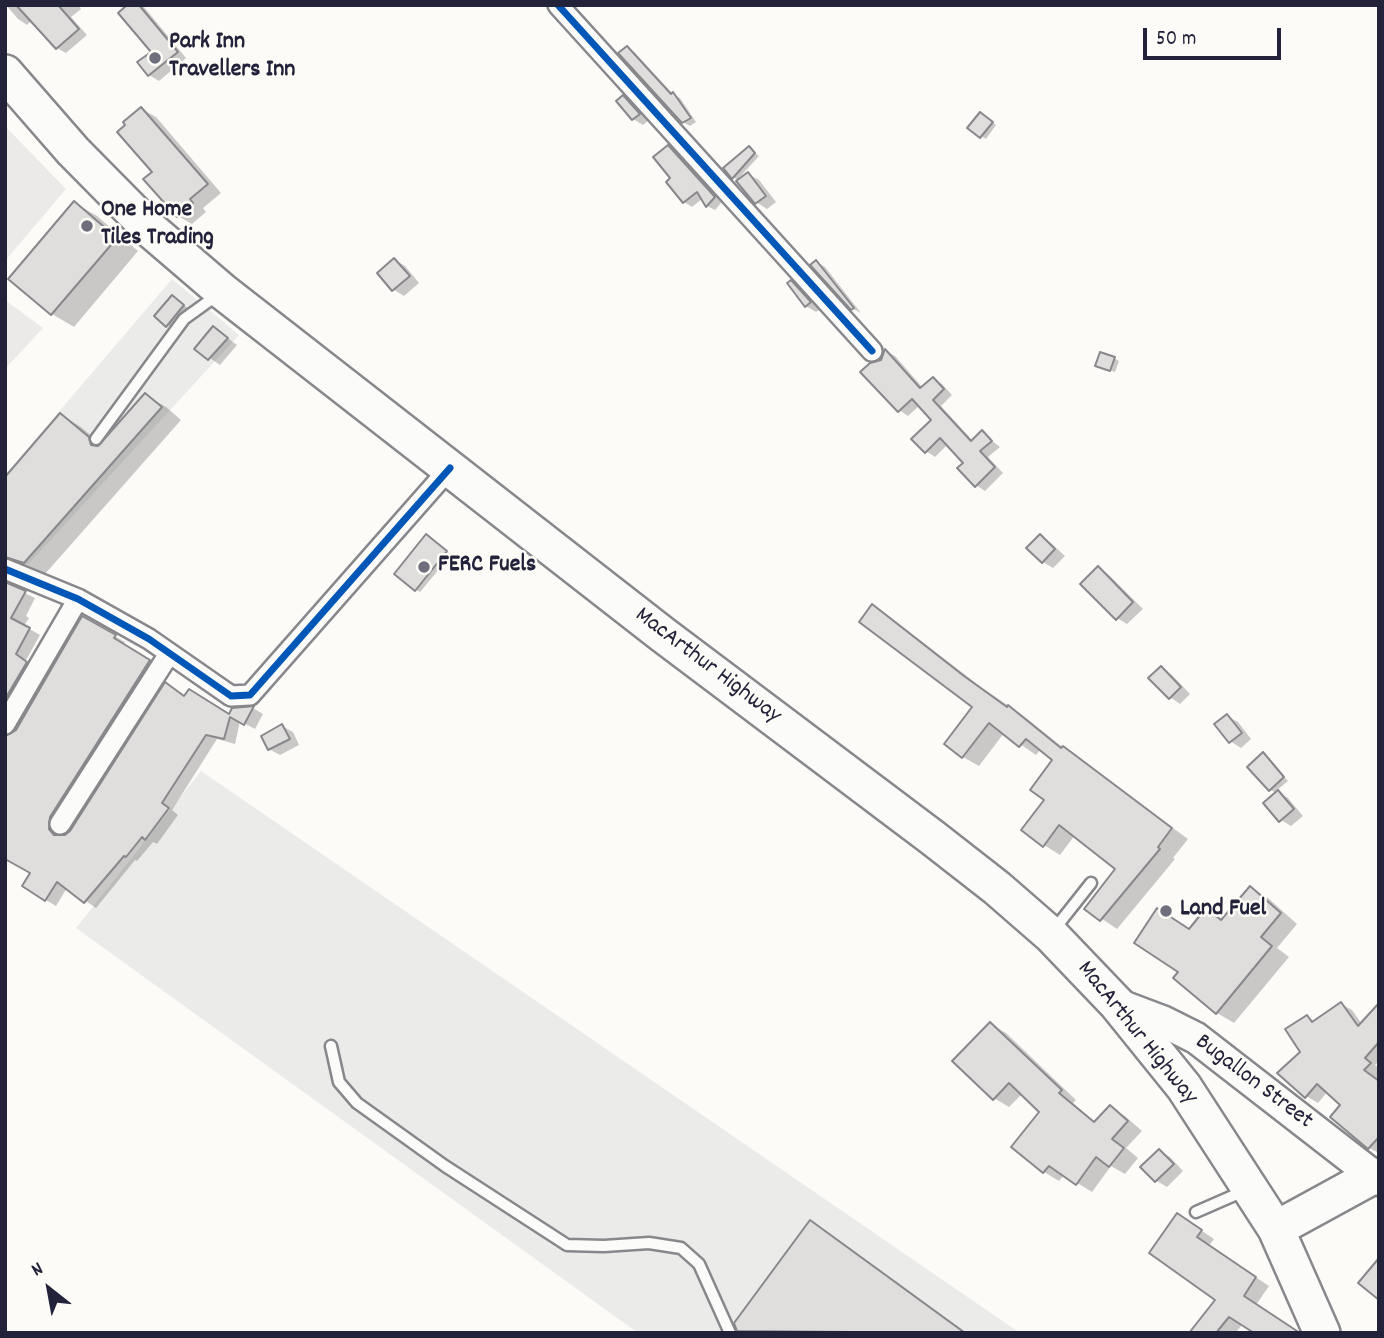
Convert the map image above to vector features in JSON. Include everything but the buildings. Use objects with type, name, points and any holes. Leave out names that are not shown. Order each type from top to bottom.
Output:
[{"type":"highway","name":"MacArthur Highway","points":[[5,73],[73,151],[152,231],[279,338],[662,634],[944,846],[1051,934],[1117,1004],[1184,1087],[1276,1229],[1322,1333]]},
{"type":"highway","points":[[1276,1229],[1376,1178]]},
{"type":"main road","name":"Bugallon Street","points":[[1117,1004],[1162,1021],[1196,1038],[1376,1178]]},
{"type":"street","points":[[558,5],[872,351]]},
{"type":"street","points":[[5,569],[78,599],[149,639],[231,696],[250,695],[450,468]]},
{"type":"street","points":[[5,724],[78,599]]},
{"type":"street","points":[[60,824],[169,654]]},
{"type":"lane","points":[[96,439],[184,318],[222,291]]},
{"type":"lane","points":[[1051,934],[1091,883]]},
{"type":"lane","points":[[331,1046],[339,1083],[357,1103],[445,1167],[568,1245],[649,1243],[681,1248],[699,1264],[730,1333]]},
{"type":"lane","points":[[1196,1212],[1251,1188]]},
{"type":"shaded area","points":[[5,126],[66,189],[5,261]]},
{"type":"shaded area","points":[[172,279],[239,335],[24,569],[5,563],[5,475]]},
{"type":"shaded area","points":[[5,300],[43,328],[5,369]]},
{"type":"shaded area","points":[[201,771],[1020,1333],[638,1333],[76,928]]},
{"type":"cycle path","points":[[558,5],[872,351]]},
{"type":"cycle path","points":[[5,569],[78,599],[149,639],[231,696],[250,695],[450,468]]},
{"type":"place","name":"Park Inn Travellers Inn","points":[[155,58]]},
{"type":"place","name":"One Home Tiles Trading","points":[[87,226]]},
{"type":"place","name":"FERC Fuels","points":[[424,567]]},
{"type":"place","name":"Land Fuel","points":[[1166,911]]}]
